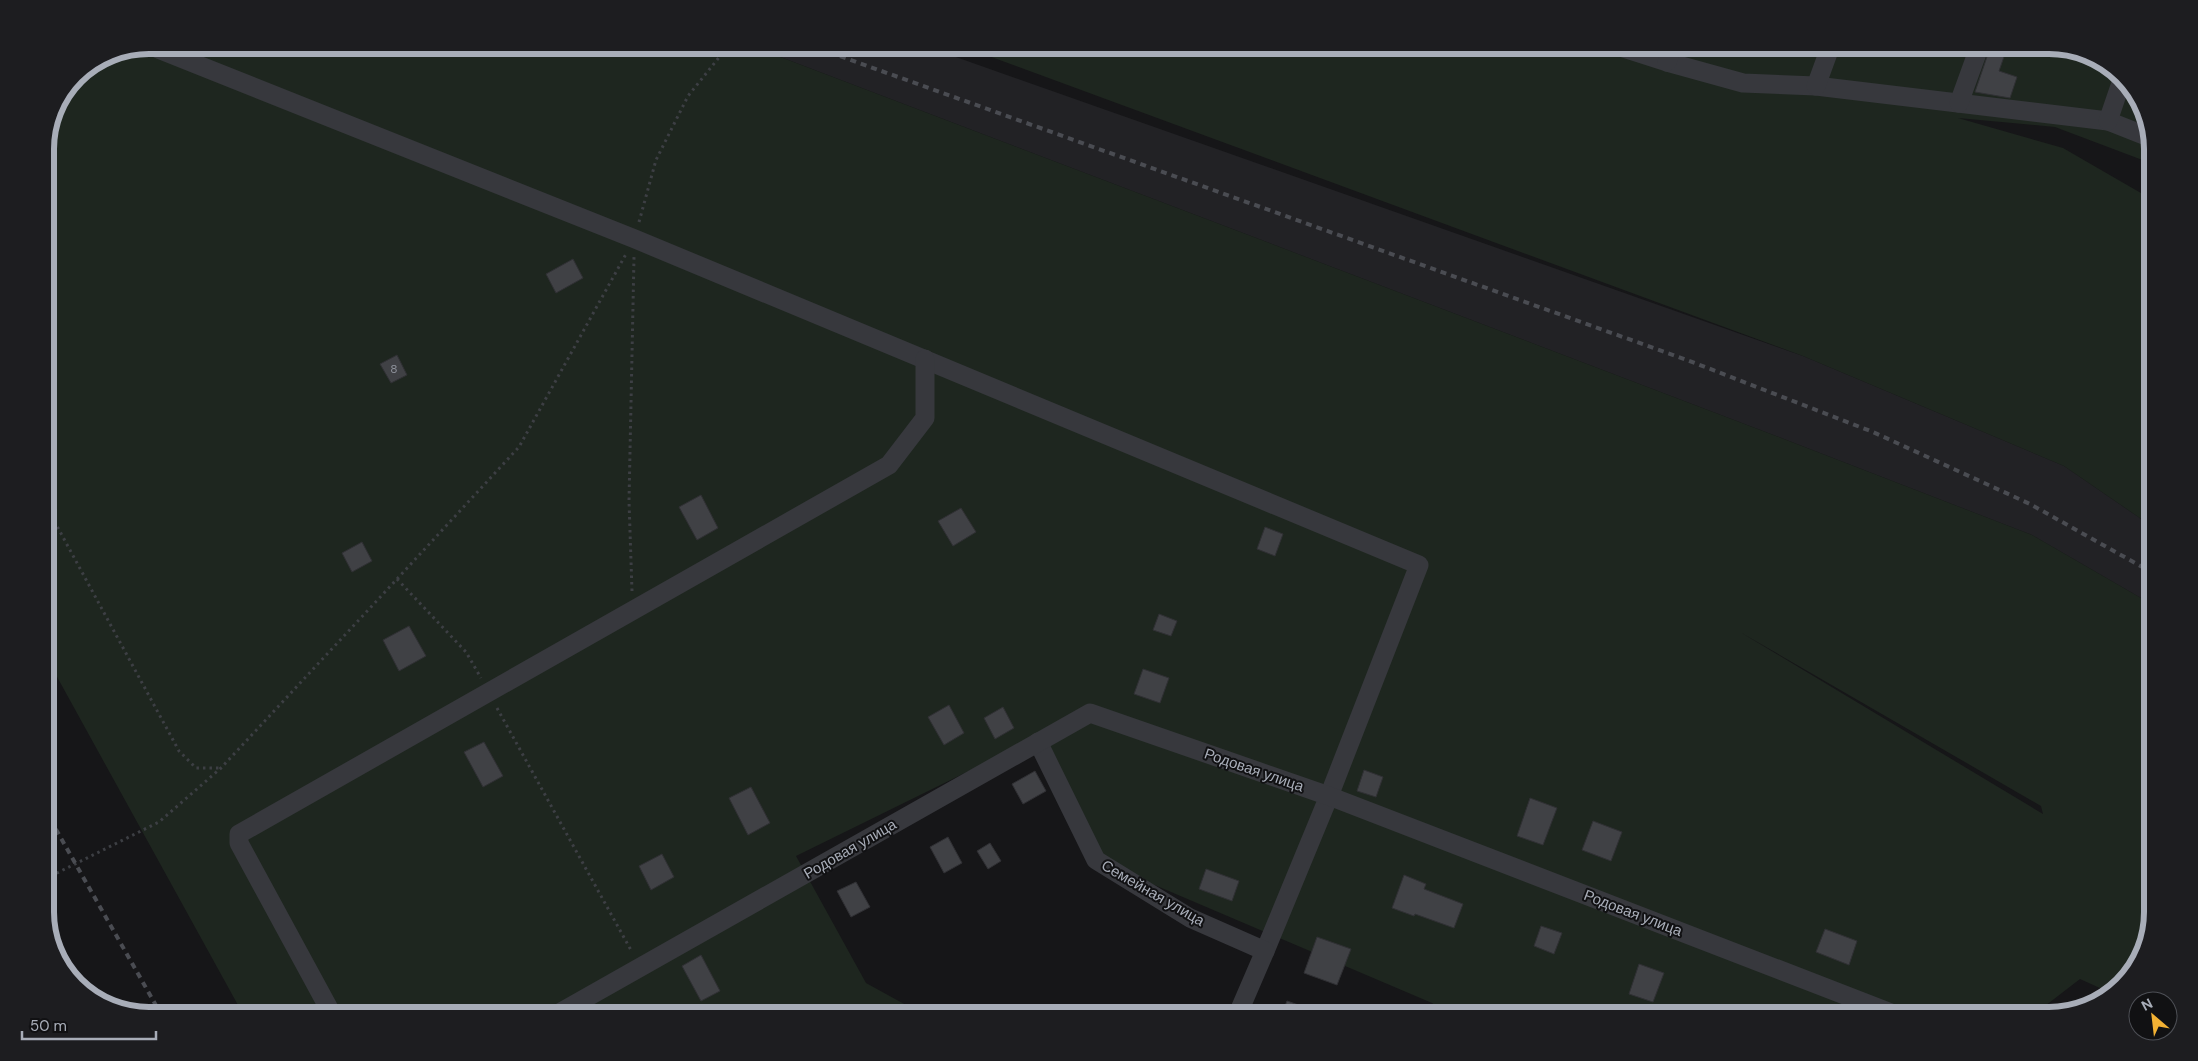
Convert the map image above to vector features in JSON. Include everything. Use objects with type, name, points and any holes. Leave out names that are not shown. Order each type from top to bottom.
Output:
[{"type":"street","points":[[171,54],[635,239],[1419,565],[1329,796],[1241,1007]]},
{"type":"street","points":[[1670,54],[1743,83],[1816,86],[2108,121],[2143,135]]},
{"type":"street","points":[[1816,86],[1828,54]]},
{"type":"street","points":[[1959,103],[1977,54]]},
{"type":"street","points":[[2108,121],[2120,86]]},
{"type":"street","points":[[329,1007],[239,843],[239,834],[889,465],[925,418],[925,359]]},
{"type":"street","name":"Родовая улица","points":[[570,1007],[1090,713],[1329,796],[1876,1007]]},
{"type":"street","name":"Семейная улица","points":[[1038,742],[1096,860],[1190,918],[1265,951]]},
{"type":"path","points":[[632,610],[629,501],[635,239],[656,160],[688,96],[722,54]]},
{"type":"path","points":[[54,874],[159,822],[221,768],[520,447],[635,239]]},
{"type":"path","points":[[54,521],[179,751],[196,768],[221,768]]},
{"type":"path","points":[[397,579],[466,652],[640,968]]},
{"type":"shaded area","points":[[149,54],[773,54],[2032,535],[2144,600],[2144,912],[2142,931],[2137,948],[2125,970],[2107,988],[2104,990],[2080,979],[2044,1007],[1438,1007],[1096,860],[1036,738],[796,856],[866,983],[910,1007],[239,1007],[54,671],[54,143],[61,113],[73,91],[86,77],[96,70],[124,57]],"holes":[[[1740,632],[2041,806],[2043,814]]]},
{"type":"shaded area","points":[[773,54],[947,54],[1803,356],[2064,466],[2144,521],[2144,600],[2032,535]]},
{"type":"shaded area","points":[[983,54],[2049,54],[2068,56],[2085,61],[2107,73],[2125,91],[2139,118],[2144,143],[2144,161],[2055,127],[1958,118],[2063,148],[2144,195],[2144,521],[2064,466],[1803,356]]},
{"type":"building","points":[[1988,54],[2005,54],[1999,71],[2017,77],[2010,98],[1975,92]]},
{"type":"building","points":[[573,259],[583,278],[556,293],[546,274]]},
{"type":"building","points":[[397,355],[407,375],[391,383],[380,364]]},
{"type":"building","points":[[701,495],[718,528],[697,540],[679,507]]},
{"type":"building","points":[[961,508],[976,532],[953,546],[938,521]]},
{"type":"building","points":[[1265,527],[1283,534],[1275,556],[1257,549]]},
{"type":"building","points":[[362,542],[372,561],[352,572],[342,553]]},
{"type":"building","points":[[1159,614],[1177,621],[1171,636],[1153,630]]},
{"type":"building","points":[[409,626],[426,656],[399,671],[383,640]]},
{"type":"building","points":[[1143,669],[1169,678],[1160,703],[1134,694]]},
{"type":"building","points":[[949,705],[964,733],[944,745],[928,717]]},
{"type":"building","points":[[1003,707],[1014,728],[995,739],[984,718]]},
{"type":"building","points":[[484,742],[503,776],[483,787],[464,752]]},
{"type":"building","points":[[1364,770],[1383,777],[1376,797],[1357,791]]},
{"type":"building","points":[[1035,771],[1046,791],[1023,804],[1012,784]]},
{"type":"building","points":[[751,787],[770,823],[748,835],[729,798]]},
{"type":"building","points":[[1530,798],[1557,808],[1543,845],[1517,836]]},
{"type":"building","points":[[1593,821],[1622,832],[1611,861],[1582,850]]},
{"type":"building","points":[[948,837],[962,863],[944,873],[930,847]]},
{"type":"building","points":[[990,843],[1001,861],[988,869],[977,851]]},
{"type":"building","points":[[662,854],[674,877],[651,890],[639,866]]},
{"type":"building","points":[[1206,869],[1239,881],[1232,901],[1199,889]]},
{"type":"building","points":[[1404,875],[1426,884],[1424,889],[1463,904],[1454,928],[1392,908]]},
{"type":"building","points":[[856,882],[870,907],[851,917],[837,891]]},
{"type":"building","points":[[1541,926],[1562,933],[1554,954],[1534,946]]},
{"type":"building","points":[[1825,929],[1857,941],[1849,965],[1816,952]]},
{"type":"building","points":[[1317,937],[1351,949],[1337,985],[1304,973]]},
{"type":"building","points":[[701,955],[720,991],[701,1001],[682,966]]},
{"type":"building","points":[[1639,964],[1664,973],[1653,1002],[1629,994]]},
{"type":"building","points":[[1287,1001],[1304,1007],[1285,1007]]},
{"type":"railway","points":[[834,54],[1687,360],[1873,432],[2030,504],[2144,568]]},
{"type":"railway","points":[[54,826],[157,1007]]}]
